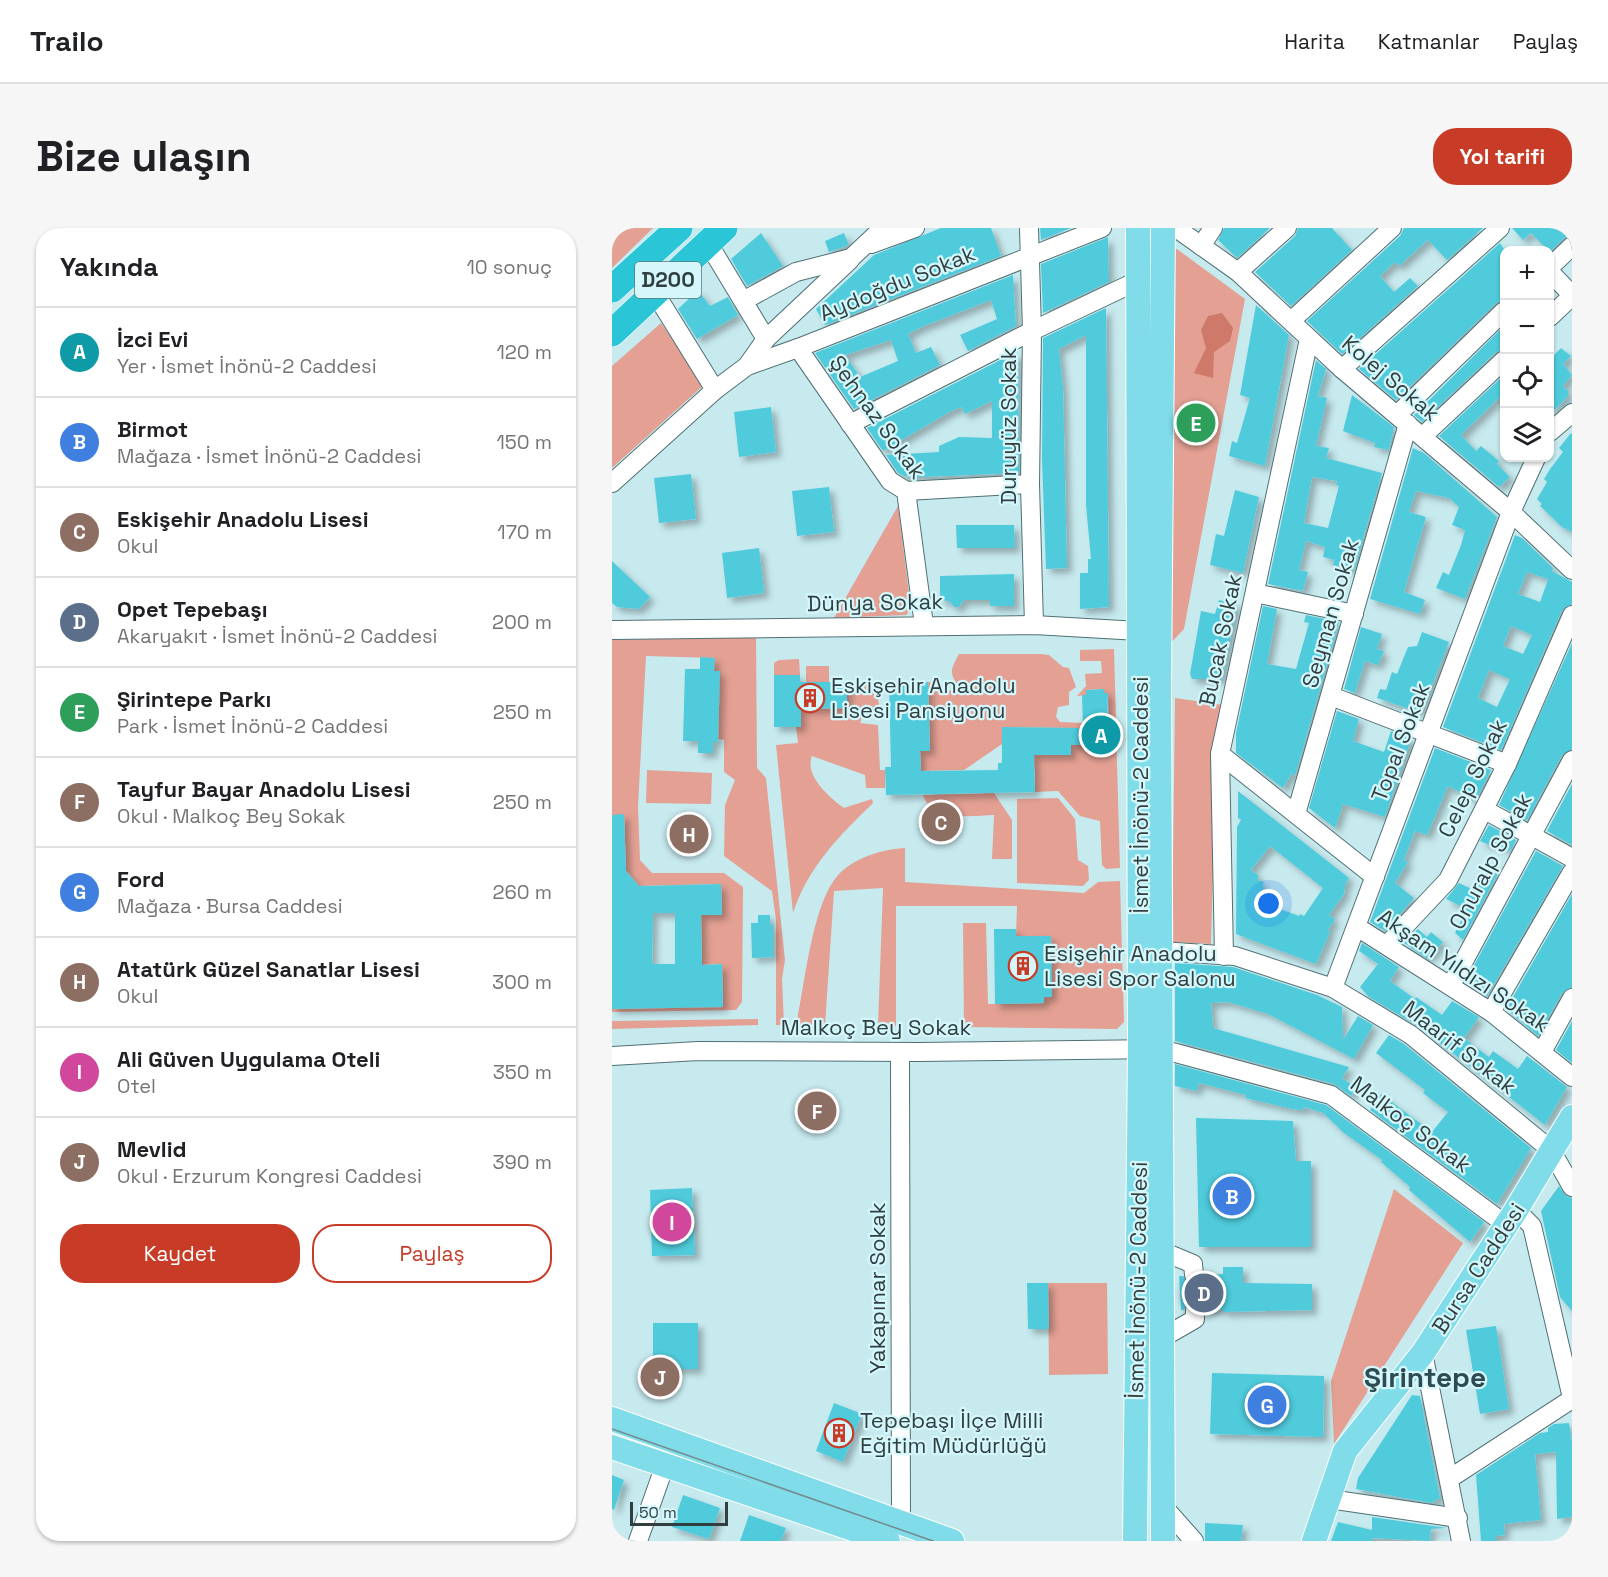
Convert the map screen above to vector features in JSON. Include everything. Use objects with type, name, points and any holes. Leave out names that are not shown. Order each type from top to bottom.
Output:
[{"type":"highway","name":"D200","points":[[612,289],[678,228]]},
{"type":"highway","name":"D200","points":[[612,333],[716,236]]},
{"type":"main road","name":"İsmet İnönü-2 Caddesi","points":[[1138,228],[1139,632],[1150,1049],[1162,1251],[1163,1541]]},
{"type":"main road","name":"İsmet İnönü-2 Caddesi","points":[[1135,1541],[1150,1049],[1160,951],[1159,676],[1163,228]]},
{"type":"main road","name":"Bursa Caddesi","points":[[1314,1541],[1345,1451],[1423,1353],[1511,1217],[1572,1117]]},
{"type":"main road","points":[[612,1419],[895,1532]]},
{"type":"main road","points":[[612,1447],[665,1465],[895,1532],[952,1541]]},
{"type":"street","points":[[747,366],[766,339],[883,228]]},
{"type":"street","points":[[867,245],[915,228]]},
{"type":"street","name":"Duruyüz Sokak","points":[[1029,228],[1032,331],[1030,484],[1034,625]]},
{"type":"street","name":"Aydoğdu Sokak","points":[[612,483],[715,390],[747,366],[1102,228]]},
{"type":"street","name":"Kolej Sokak","points":[[1176,228],[1238,272],[1342,369],[1511,512],[1572,570]]},
{"type":"street","points":[[1201,246],[1213,228]]},
{"type":"street","points":[[1238,272],[1287,228]]},
{"type":"street","points":[[1291,321],[1392,228]]},
{"type":"street","points":[[1342,369],[1500,228]]},
{"type":"street","points":[[716,236],[745,300],[766,339]]},
{"type":"street","points":[[1554,265],[1572,246]]},
{"type":"street","points":[[745,300],[796,272],[851,258]]},
{"type":"street","points":[[1554,274],[1572,296],[1554,313]]},
{"type":"street","points":[[850,424],[1032,331],[1137,281]]},
{"type":"street","points":[[654,293],[715,390]]},
{"type":"street","points":[[1403,419],[1500,315]]},
{"type":"street","name":"Bucak Sokak","points":[[1224,956],[1220,754],[1309,339]]},
{"type":"street","name":"Şehnaz Sokak","points":[[798,348],[890,482],[906,491],[924,625]]},
{"type":"street","points":[[1423,436],[1500,364]]},
{"type":"street","points":[[1554,429],[1572,413]]},
{"type":"street","name":"Seyman Sokak","points":[[1296,814],[1354,614],[1403,419]]},
{"type":"street","name":"Topal Sokak","points":[[1333,988],[1511,512],[1534,462]]},
{"type":"street","points":[[906,491],[1030,484]]},
{"type":"street","points":[[1255,593],[1354,614]]},
{"type":"street","name":"Celep Sokak","points":[[1387,945],[1448,880],[1507,764],[1572,615]]},
{"type":"street","name":"Dünya Sokak","points":[[612,630],[1034,625],[1139,632]]},
{"type":"street","points":[[1331,696],[1507,764]]},
{"type":"street","points":[[1220,754],[1375,877]]},
{"type":"street","name":"Onuralp Sokak","points":[[1451,985],[1572,760]]},
{"type":"street","points":[[1485,810],[1572,858]]},
{"type":"street","points":[[1491,1012],[1572,872]]},
{"type":"street","name":"Akşam Yıldızı Sokak","points":[[1357,927],[1491,1012],[1572,1077]]},
{"type":"street","name":"Maarif Sokak","points":[[1160,951],[1235,956],[1333,988],[1411,1035],[1551,1150]]},
{"type":"street","points":[[1542,1052],[1572,998]]},
{"type":"street","name":"Malkoç Bey Sokak","points":[[612,1056],[698,1051],[900,1052],[1150,1049]]},
{"type":"street","name":"Malkoç Sokak","points":[[1150,1049],[1331,1095],[1511,1217],[1532,1226],[1572,1398]]},
{"type":"street","name":"Yakapınar Sokak","points":[[895,1532],[900,1052]]},
{"type":"street","points":[[1551,1150],[1572,1187]]},
{"type":"street","points":[[1162,1251],[1193,1264],[1194,1275]]},
{"type":"street","points":[[1162,1338],[1195,1319],[1195,1310]]},
{"type":"street","points":[[1423,1353],[1461,1541]]},
{"type":"street","points":[[1449,1479],[1572,1398]]},
{"type":"street","points":[[638,1541],[665,1465]]},
{"type":"street","points":[[1329,1499],[1458,1518]]},
{"type":"street","points":[[1163,1506],[1194,1541]]},
{"type":"shaded area","points":[[612,228],[653,228],[612,268]]},
{"type":"shaded area","points":[[1170,244],[1245,299],[1184,629],[1168,646]]},
{"type":"shaded area","points":[[1222,313],[1233,328],[1230,341],[1214,352],[1213,378],[1194,373],[1206,348],[1201,330],[1208,316]]},
{"type":"shaded area","points":[[661,323],[704,385],[612,468],[612,366]]},
{"type":"shaded area","points":[[898,506],[911,609],[906,615],[834,618]]},
{"type":"shaded area","points":[[756,637],[757,768],[766,778],[785,960],[782,979],[784,1025],[776,1025],[776,920],[772,891],[724,856],[725,805],[735,780],[724,772],[724,740],[718,739],[719,671],[714,671],[714,658],[646,656],[638,806],[640,860],[652,873],[724,873],[743,887],[742,1002],[736,1010],[612,1012],[612,1009],[723,1006],[722,964],[702,965],[701,915],[722,914],[721,884],[639,886],[626,871],[624,815],[612,815],[612,640]]},
{"type":"shaded area","points":[[1114,649],[1116,720],[1104,717],[1109,717],[1108,693],[1104,693],[1103,689],[1086,690],[1086,695],[1077,696],[1086,686],[1085,674],[1102,673],[1101,661],[1080,661],[1080,650]]},
{"type":"shaded area","points":[[959,654],[1049,655],[1063,667],[1069,668],[1076,687],[1069,692],[1069,705],[1058,707],[1056,717],[1060,722],[1084,723],[1087,745],[1106,744],[1106,732],[1116,730],[1120,868],[1106,869],[1102,865],[1100,821],[1080,816],[1058,791],[1035,792],[1035,772],[1029,755],[1070,755],[1071,728],[1002,727],[1002,744],[964,770],[921,771],[920,751],[930,751],[928,682],[940,684],[948,691],[960,688],[952,675]]},
{"type":"shaded area","points":[[799,659],[800,675],[774,675],[774,663],[779,660]]},
{"type":"shaded area","points":[[806,666],[829,666],[829,682],[806,682]]},
{"type":"shaded area","points":[[862,683],[871,683],[879,703],[879,717],[862,717],[860,723],[878,725],[880,770],[885,770],[885,788],[866,788],[865,775],[812,756],[811,764],[815,779],[838,804],[844,808],[872,799],[873,803],[826,853],[807,881],[793,913],[776,745],[798,743],[796,727],[801,727],[801,709],[847,708],[847,688]]},
{"type":"shaded area","points":[[1175,698],[1224,705],[1215,791],[1211,944],[1172,942]]},
{"type":"shaded area","points":[[647,770],[712,773],[711,804],[646,803]]},
{"type":"shaded area","points":[[994,793],[1012,820],[1012,859],[992,859],[994,815],[953,816],[934,810],[927,804],[923,795]]},
{"type":"shaded area","points":[[1058,798],[1075,819],[1078,860],[1088,866],[1089,880],[1083,886],[1017,883],[1017,799]]},
{"type":"shaded area","points":[[905,848],[905,882],[1084,893],[1098,882],[1120,881],[1124,1022],[1117,1029],[964,1027],[963,923],[986,923],[988,1004],[1044,1003],[1044,997],[1051,997],[1051,936],[1016,936],[1017,906],[896,906],[896,1026],[878,1026],[883,888],[834,891],[825,1025],[796,1025],[816,922],[831,885],[841,872],[863,858],[888,850]]},
{"type":"shaded area","points":[[758,1019],[758,1025],[612,1029],[612,1021]]},
{"type":"shaded area","points":[[1394,1189],[1463,1243],[1334,1444],[1331,1381]]},
{"type":"shaded area","points":[[1048,1283],[1107,1283],[1108,1374],[1049,1375]]},
{"type":"building","points":[[941,228],[991,228],[1001,256],[825,325],[816,309],[874,255]]},
{"type":"building","points":[[1040,228],[1071,228],[1041,240]]},
{"type":"building","points":[[1224,228],[1270,228],[1237,258],[1218,240]]},
{"type":"building","points":[[1298,228],[1332,228],[1352,250],[1291,306],[1255,272],[1295,236]]},
{"type":"building","points":[[1404,228],[1483,228],[1447,260],[1428,240],[1399,266],[1395,262],[1380,276],[1394,292],[1410,278],[1418,286],[1342,354],[1307,321],[1400,236]]},
{"type":"building","points":[[1512,228],[1572,228],[1572,235],[1564,238],[1554,248],[1554,246],[1544,246],[1531,233],[1523,240]]},
{"type":"building","points":[[761,233],[783,266],[747,286],[731,259]]},
{"type":"building","points":[[844,233],[849,245],[829,252],[825,241]]},
{"type":"building","points":[[1108,237],[1109,282],[1043,313],[1041,264]]},
{"type":"building","points":[[1500,243],[1502,246],[1500,246],[1500,302],[1396,400],[1359,369]]},
{"type":"building","points":[[1013,275],[1016,326],[968,351],[960,335],[997,319],[991,300],[908,334],[916,353],[931,347],[940,365],[854,409],[815,353]],"holes":[[[891,340],[898,361],[860,377],[845,355]]]},
{"type":"building","points":[[698,290],[710,306],[728,297],[738,315],[697,339],[678,309]]},
{"type":"building","points":[[1256,305],[1289,335],[1265,466],[1229,456],[1232,441],[1237,443],[1250,398],[1240,395]]},
{"type":"building","points":[[1106,308],[1109,607],[1080,609],[1080,573],[1088,573],[1088,559],[1091,559],[1086,505],[1086,335],[1059,349],[1063,389],[1067,568],[1046,569],[1042,460],[1043,338]]},
{"type":"building","points":[[1500,330],[1500,350],[1422,422],[1414,415]]},
{"type":"building","points":[[1561,348],[1571,356],[1563,364],[1572,375],[1563,386],[1568,391],[1568,396],[1554,411],[1554,408],[1554,355]]},
{"type":"building","points":[[1014,353],[1018,354],[1019,473],[921,477],[904,476],[898,473],[886,455],[939,452],[939,446],[959,437],[992,438],[992,401],[965,414],[961,407],[951,411],[883,451],[867,428]]},
{"type":"building","points":[[1316,360],[1326,369],[1318,396],[1327,398],[1316,446],[1329,448],[1326,458],[1382,473],[1354,570],[1333,565],[1334,560],[1323,557],[1325,547],[1306,541],[1299,570],[1308,572],[1303,591],[1268,584]],"holes":[[[1312,477],[1337,481],[1336,485],[1339,486],[1328,528],[1304,523]]]},
{"type":"building","points":[[1500,379],[1500,397],[1461,435],[1476,451],[1481,446],[1499,461],[1497,464],[1510,477],[1499,487],[1439,436]]},
{"type":"building","points":[[1352,395],[1394,427],[1389,450],[1374,447],[1375,443],[1343,431]]},
{"type":"building","points":[[771,407],[776,452],[739,457],[734,412]]},
{"type":"building","points":[[1571,433],[1572,532],[1562,527],[1540,506],[1542,504],[1537,499],[1547,482],[1544,479],[1563,452],[1559,448]]},
{"type":"building","points":[[1413,448],[1424,453],[1497,517],[1465,599],[1436,588],[1443,572],[1449,575],[1461,545],[1465,530],[1452,525],[1459,507],[1449,498],[1416,491],[1409,512],[1426,517],[1404,592],[1425,600],[1420,614],[1370,599]]},
{"type":"building","points":[[691,474],[696,519],[659,523],[654,478]]},
{"type":"building","points":[[829,487],[834,532],[797,536],[792,491]]},
{"type":"building","points":[[1235,490],[1259,497],[1243,573],[1210,565],[1216,534],[1224,536]]},
{"type":"building","points":[[956,525],[1014,525],[1015,548],[957,548]]},
{"type":"building","points":[[1515,535],[1522,538],[1553,568],[1552,571],[1572,582],[1572,604],[1562,610],[1501,750],[1443,727]],"holes":[[[1527,572],[1548,579],[1549,577],[1540,602],[1518,594]],[[1511,626],[1532,635],[1523,654],[1503,646]],[[1489,670],[1510,679],[1497,707],[1478,698]]]},
{"type":"building","points":[[759,548],[764,593],[727,598],[722,553]]},
{"type":"building","points":[[612,561],[650,597],[639,609],[617,607],[612,603]]},
{"type":"building","points":[[1014,574],[1014,606],[990,606],[990,600],[964,600],[959,607],[954,607],[949,601],[940,600],[940,576]]},
{"type":"building","points":[[1219,600],[1237,604],[1222,679],[1192,679],[1190,674],[1201,611],[1215,614]]},
{"type":"building","points":[[1263,606],[1277,609],[1267,664],[1296,669],[1309,623],[1304,622],[1306,615],[1339,622],[1295,776],[1292,773],[1283,788],[1236,753],[1236,733]]},
{"type":"building","points":[[1361,627],[1382,634],[1377,649],[1384,651],[1378,665],[1365,661],[1355,693],[1344,689]]},
{"type":"building","points":[[1422,632],[1449,642],[1421,713],[1377,698],[1380,689],[1386,690],[1392,672],[1397,674],[1408,647],[1417,646]]},
{"type":"building","points":[[1572,643],[1572,749],[1562,755],[1527,820],[1499,805]]},
{"type":"building","points":[[700,657],[715,658],[714,671],[720,671],[718,742],[713,742],[713,753],[698,753],[698,741],[683,741],[685,669],[700,669]]},
{"type":"building","name":"Eskişehir Anadolu Lisesi Pansiyonu","points":[[774,675],[800,675],[800,682],[847,682],[847,708],[801,709],[801,727],[774,727]]},
{"type":"building","points":[[928,682],[930,751],[920,751],[921,771],[998,770],[998,763],[1002,763],[1002,727],[1083,728],[1082,695],[1086,695],[1086,690],[1104,689],[1104,693],[1108,693],[1106,744],[1071,745],[1071,755],[1034,755],[1035,792],[886,795],[885,767],[891,767],[889,683]]},
{"type":"building","points":[[1337,711],[1359,719],[1353,741],[1384,752],[1391,731],[1411,739],[1385,817],[1343,804],[1335,828],[1309,808]]},
{"type":"building","points":[[1435,748],[1491,770],[1476,800],[1448,786],[1427,835],[1415,831],[1404,860],[1408,862],[1395,883],[1414,898],[1385,931],[1370,922]]},
{"type":"building","points":[[1572,784],[1572,845],[1547,831]]},
{"type":"building","points":[[1238,791],[1349,878],[1344,894],[1329,915],[1335,919],[1328,930],[1330,932],[1316,964],[1236,934],[1237,827],[1241,820],[1238,818]],"holes":[[[1270,846],[1323,888],[1304,916],[1300,914],[1299,916],[1272,906],[1272,893],[1263,893],[1263,881],[1258,881],[1258,875],[1251,870]]]},
{"type":"building","points":[[624,814],[626,871],[639,886],[721,884],[722,915],[701,915],[702,965],[722,964],[723,1007],[612,1009],[612,815]],"holes":[[[653,913],[675,913],[675,964],[652,964]]]},
{"type":"building","points":[[1489,825],[1516,840],[1510,851],[1491,842],[1489,845],[1480,841]]},
{"type":"building","points":[[1536,851],[1563,866],[1487,996],[1465,982]]},
{"type":"building","points":[[1487,867],[1498,873],[1463,940],[1455,933],[1467,909],[1446,899],[1459,883],[1476,891]]},
{"type":"building","points":[[1572,894],[1572,987],[1562,993],[1538,1036],[1506,1009]]},
{"type":"building","points":[[758,915],[770,915],[770,925],[773,924],[773,957],[752,958],[751,923],[758,923]]},
{"type":"building","name":"Esişehir Anadolu Lisesi Spor Salonu","points":[[994,929],[1016,929],[1016,936],[1051,936],[1052,997],[1044,997],[1044,1003],[995,1004]]},
{"type":"building","points":[[1418,929],[1427,937],[1431,932],[1443,942],[1428,959],[1404,943]]},
{"type":"building","points":[[1362,943],[1399,967],[1390,981],[1415,999],[1416,997],[1442,1015],[1452,1001],[1479,1017],[1464,1038],[1489,1057],[1493,1051],[1518,1069],[1527,1056],[1567,1087],[1545,1125],[1418,1026],[1369,997],[1360,987],[1378,964],[1359,951]]},
{"type":"building","points":[[1175,963],[1233,967],[1317,995],[1342,1007],[1343,1040],[1358,1016],[1373,1025],[1354,1059],[1268,1014],[1228,1002],[1211,1003],[1213,1028],[1349,1067],[1342,1078],[1356,1088],[1351,1096],[1334,1084],[1175,1041]]},
{"type":"building","points":[[1572,1021],[1572,1063],[1556,1050]]},
{"type":"building","points":[[1389,1035],[1404,1044],[1531,1148],[1497,1204],[1370,1110],[1381,1094],[1432,1132],[1448,1112],[1423,1093],[1425,1090],[1376,1053]]},
{"type":"building","points":[[1175,1064],[1326,1105],[1484,1222],[1470,1242],[1409,1190],[1410,1187],[1381,1162],[1382,1160],[1344,1133],[1323,1113],[1304,1107],[1303,1110],[1292,1109],[1245,1098],[1246,1095],[1199,1083],[1197,1091],[1175,1086]]},
{"type":"building","points":[[1196,1118],[1293,1121],[1296,1161],[1311,1161],[1311,1247],[1199,1247]]},
{"type":"building","points":[[1559,1186],[1566,1196],[1572,1198],[1572,1311],[1560,1297],[1541,1211]]},
{"type":"building","points":[[692,1188],[695,1255],[652,1256],[650,1190]]},
{"type":"building","points":[[1223,1267],[1243,1267],[1243,1283],[1312,1284],[1312,1310],[1224,1312],[1224,1310],[1206,1310],[1201,1301],[1194,1299],[1189,1301],[1184,1310],[1181,1310],[1179,1276],[1183,1276],[1189,1285],[1196,1286],[1201,1284],[1205,1275],[1223,1274]]},
{"type":"building","points":[[1027,1283],[1048,1283],[1049,1329],[1028,1329]]},
{"type":"building","points":[[653,1323],[698,1323],[698,1369],[653,1369]]},
{"type":"building","points":[[1496,1326],[1509,1409],[1480,1414],[1466,1330]]},
{"type":"building","points":[[1212,1373],[1324,1376],[1323,1437],[1210,1434]]},
{"type":"building","points":[[1412,1395],[1420,1396],[1440,1498],[1431,1503],[1356,1489],[1358,1478]]},
{"type":"building","name":"Tepebaşı İlçe Milli Eğitim Müdürlüğü","points":[[834,1403],[862,1414],[843,1462],[816,1451]]},
{"type":"building","points":[[1569,1423],[1572,1443],[1572,1517],[1557,1519],[1556,1452],[1535,1454],[1541,1520],[1504,1524],[1505,1535],[1496,1536],[1496,1541],[1481,1541],[1476,1475],[1540,1433],[1548,1432],[1548,1428],[1554,1424]]},
{"type":"building","points":[[612,1475],[624,1480],[614,1510],[612,1509]]},
{"type":"building","points":[[683,1495],[720,1508],[709,1539],[672,1527]]},
{"type":"building","points":[[749,1515],[786,1528],[781,1541],[740,1541]]},
{"type":"building","points":[[1372,1517],[1447,1528],[1431,1529],[1430,1541],[1372,1538],[1372,1541],[1331,1541],[1338,1522],[1372,1530]]},
{"type":"building","points":[[1205,1523],[1243,1525],[1241,1541],[1205,1541]]},
{"type":"tunnel","points":[[1194,1275],[1195,1310]]},
{"type":"tram line","points":[[612,1429],[933,1541]]},
{"type":"place","name":"Şirintepe Parkı","points":[[1196,423]]},
{"type":"place","name":"Eskişehir Anadolu Lisesi Pansiyonu","points":[[810,698]]},
{"type":"place","name":"İzci Evi","points":[[1101,735]]},
{"type":"place","name":"Eskişehir Anadolu Lisesi","points":[[941,822]]},
{"type":"place","name":"Atatürk Güzel Sanatlar Lisesi","points":[[689,834]]},
{"type":"place","name":"Esişehir Anadolu Lisesi Spor Salonu","points":[[1023,966]]},
{"type":"place","name":"Tayfur Bayar Anadolu Lisesi","points":[[817,1111]]},
{"type":"place","name":"Birmot","points":[[1232,1196]]},
{"type":"place","name":"Ali Güven Uygulama Oteli","points":[[672,1222]]},
{"type":"place","name":"Opet Tepebaşı","points":[[1204,1293]]},
{"type":"place","name":"Mevlid","points":[[660,1377]]},
{"type":"place","name":"Ford","points":[[1267,1405]]},
{"type":"place","name":"Tepebaşı İlçe Milli Eğitim Müdürlüğü","points":[[839,1433]]},
{"type":"district","name":"Şirintepe","points":[[1425,1377]]}]
